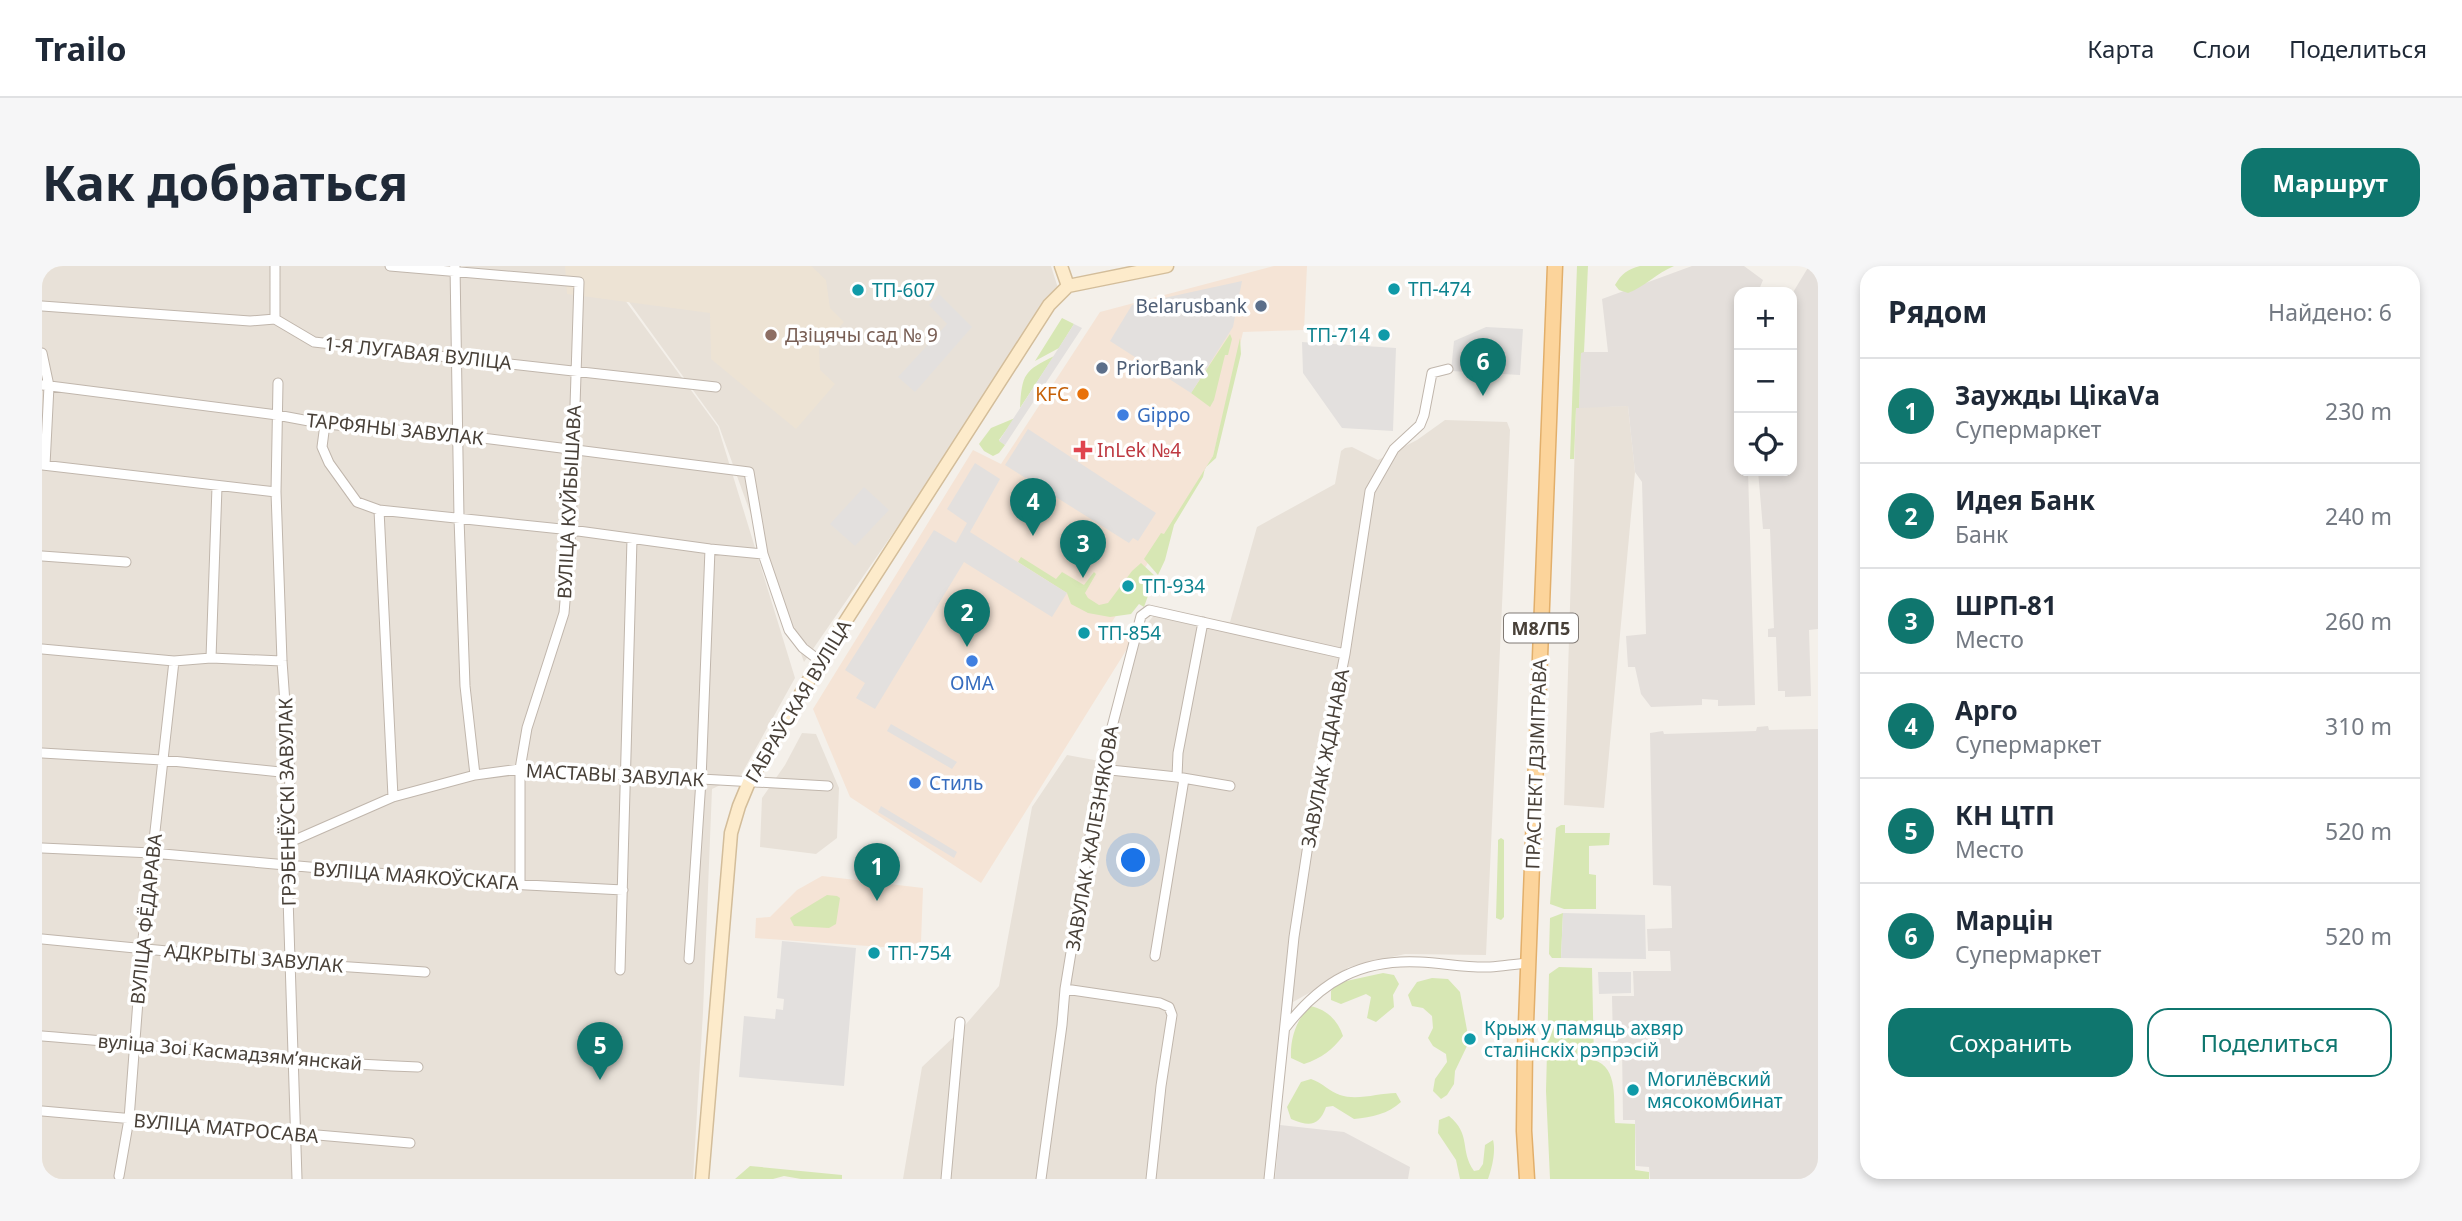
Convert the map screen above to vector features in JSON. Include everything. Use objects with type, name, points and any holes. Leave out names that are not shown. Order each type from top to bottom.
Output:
[{"type":"main road","points":[[1061,266],[1068,286],[1167,266]]},
{"type":"main road","name":"ПРАСПЕКТ ДЗІМІТРАВА","points":[[1527,1179],[1524,1131],[1528,963],[1555,266]]},
{"type":"main road","name":"ГАБРАЎСКАЯ ВУЛІЦА","points":[[702,1179],[731,833],[739,806],[750,782],[820,661],[1041,316],[1068,286]]},
{"type":"street","points":[[42,306],[250,321],[275,319],[275,266]]},
{"type":"street","points":[[390,266],[455,270],[466,696],[475,775]]},
{"type":"street","name":"ВУЛІЦА КУЙБЫШАВА","points":[[455,270],[579,282],[571,530],[564,613],[527,728],[520,769],[520,884]]},
{"type":"street","name":"1-Я ЛУГАВАЯ ВУЛІЦА","points":[[275,319],[314,342],[716,387]]},
{"type":"street","points":[[42,353],[46,385],[44,465],[276,492]]},
{"type":"street","name":"ЗАВУЛАК ЖДАНАВА","points":[[1269,1179],[1294,937],[1313,812],[1345,654],[1370,491],[1394,449],[1420,425],[1432,373],[1448,369]]},
{"type":"street","name":"ГРЭБЕНЁЎСКІ ЗАВУЛАК","points":[[278,383],[276,492],[282,661],[290,773],[287,866],[297,1179]]},
{"type":"street","name":"ТАРФЯНЫ ЗАВУЛАК","points":[[46,385],[277,415],[325,424],[459,435],[749,472],[764,554]]},
{"type":"street","points":[[325,424],[322,447],[328,463],[356,502],[379,510],[764,554],[789,630],[803,649],[820,661]]},
{"type":"street","points":[[211,658],[218,487]]},
{"type":"street","points":[[379,510],[393,797]]},
{"type":"street","points":[[620,970],[632,539]]},
{"type":"street","points":[[690,959],[701,780],[710,549]]},
{"type":"street","points":[[42,556],[126,562]]},
{"type":"street","name":"ЗАВУЛАК ЖАЛЕЗНЯКОВА","points":[[1041,1179],[1065,989],[1101,769],[1141,616],[1149,610],[1203,622]]},
{"type":"street","points":[[1156,956],[1181,778],[1178,753],[1203,622],[1345,654]]},
{"type":"street","points":[[42,649],[174,661],[211,658],[282,661]]},
{"type":"street","name":"ВУЛІЦА ФЁДАРАВА","points":[[118,1176],[130,1119],[142,948],[174,661]]},
{"type":"street","points":[[42,753],[162,760],[290,773]]},
{"type":"street","name":"МАСТАВЫ ЗАВУЛАК","points":[[288,843],[393,797],[475,775],[520,769],[828,786]]},
{"type":"street","points":[[1101,769],[1230,786]]},
{"type":"street","name":"ВУЛІЦА МАЯКОЎСКАГА","points":[[42,848],[152,853],[488,883],[623,890]]},
{"type":"street","name":"АДКРЫТЫ ЗАВУЛАК","points":[[42,939],[290,963],[425,972]]},
{"type":"street","points":[[1286,1027],[1303,1006],[1324,988],[1352,972],[1374,964],[1400,962],[1489,967],[1528,963]]},
{"type":"street","points":[[1065,989],[1160,1003],[1169,1007],[1172,1015],[1161,1086],[1152,1179]]},
{"type":"street","points":[[946,1179],[960,1022]]},
{"type":"street","name":"вуліца Зоі Касмадзямʼянскай","points":[[42,1036],[134,1042],[359,1065],[418,1067]]},
{"type":"street","name":"ВУЛІЦА МАТРОСАВА","points":[[42,1111],[410,1143]]},
{"type":"shaded area","points":[[42,266],[600,266],[718,427],[795,678],[741,775],[712,789],[693,1179],[42,1179]]},
{"type":"shaded area","name":"Дзіцячы сад № 9","points":[[565,266],[811,266],[826,280],[830,308],[844,322],[819,349],[820,370],[835,384],[796,429],[711,359],[710,313],[567,294]]},
{"type":"shaded area","points":[[603,266],[1051,266],[1058,288],[804,662],[719,426]]},
{"type":"shaded area","points":[[1274,266],[1307,266],[1304,330],[1243,332],[1213,456],[1112,622],[1132,641],[981,883],[850,797],[813,709],[973,450],[1001,464],[1100,312]]},
{"type":"shaded area","points":[[1692,266],[1744,266],[1763,280],[1760,287],[1734,287],[1734,476],[1748,476],[1755,705],[1718,706],[1718,700],[1702,699],[1702,705],[1651,707],[1641,694],[1635,667],[1628,667],[1626,636],[1646,634],[1642,482],[1635,472],[1628,406],[1579,408],[1581,352],[1608,352],[1602,299]]},
{"type":"shaded area","points":[[1809,266],[1818,266],[1818,629],[1809,630],[1811,696],[1785,697],[1785,691],[1778,691],[1776,637],[1768,637],[1768,629],[1774,628],[1770,529],[1763,529],[1758,476],[1797,476],[1796,287]]},
{"type":"shaded area","points":[[1242,281],[1233,327],[1191,393],[1110,341],[1132,305]]},
{"type":"shaded area","points":[[939,294],[972,327],[915,392],[898,377],[947,324],[929,305]]},
{"type":"shaded area","points":[[1074,324],[1082,328],[1005,445],[999,441]]},
{"type":"shaded area","points":[[1486,327],[1523,329],[1520,375],[1451,371],[1454,341]]},
{"type":"shaded area","points":[[1302,342],[1396,348],[1393,431],[1342,428],[1303,373]]},
{"type":"shaded area","points":[[1628,406],[1635,472],[1604,808],[1564,805],[1576,407]]},
{"type":"shaded area","points":[[1445,420],[1507,422],[1510,430],[1486,955],[1405,954],[1349,967],[1293,1002],[1265,1179],[903,1179],[922,1067],[960,1031],[999,986],[1032,807],[1067,755],[1105,762],[1144,627],[1156,613],[1230,622],[1257,527],[1335,484],[1341,451],[1345,448],[1352,447],[1378,460],[1417,440]]},
{"type":"shaded area","points":[[1028,429],[1156,513],[1138,541],[1133,538],[1129,543],[1005,465]]},
{"type":"shaded area","points":[[975,463],[1000,479],[970,532],[1067,593],[1052,617],[964,562],[875,709],[856,698],[865,683],[845,670],[934,530],[956,543],[967,523],[947,509]]},
{"type":"shaded area","points":[[864,487],[889,510],[855,546],[830,524]]},
{"type":"shaded area","points":[[891,724],[957,762],[952,769],[887,731]]},
{"type":"shaded area","points":[[1768,726],[1769,730],[1818,729],[1818,1179],[1650,1179],[1649,1167],[1636,1166],[1635,1120],[1623,1120],[1622,1045],[1613,1045],[1612,996],[1634,996],[1633,971],[1671,971],[1670,951],[1648,951],[1647,929],[1672,928],[1671,886],[1653,885],[1650,733],[1756,731],[1757,727]]},
{"type":"shaded area","points":[[802,733],[816,734],[839,788],[837,838],[816,854],[760,847],[762,798],[785,765]]},
{"type":"shaded area","points":[[881,806],[957,852],[954,858],[878,812]]},
{"type":"shaded area","points":[[822,876],[923,888],[921,942],[897,948],[755,938],[756,918],[770,917],[797,890]]},
{"type":"shaded area","points":[[1563,913],[1645,915],[1646,959],[1561,958]]},
{"type":"shaded area","points":[[782,941],[856,948],[844,1086],[739,1077],[744,1016],[775,1019],[776,1009],[783,1010],[784,999],[777,998]]},
{"type":"shaded area","points":[[1598,972],[1631,972],[1631,993],[1599,994]]},
{"type":"shaded area","points":[[1280,1125],[1344,1132],[1410,1167],[1408,1179],[1275,1179]]},
{"type":"green space","points":[[1577,266],[1588,266],[1579,408],[1576,408],[1574,459],[1570,459]]},
{"type":"green space","points":[[1640,266],[1674,266],[1628,293],[1619,290],[1615,285],[1620,278],[1628,270]]},
{"type":"green space","points":[[1062,318],[1074,324],[1059,348],[1035,361]]},
{"type":"green space","points":[[1230,334],[1232,339],[1228,355],[1225,355],[1210,407],[1191,393]]},
{"type":"green space","points":[[1240,338],[1241,354],[1216,458],[1206,467],[1213,456]]},
{"type":"green space","points":[[1054,356],[1020,408],[1022,388],[1027,375],[1036,366]]},
{"type":"green space","points":[[1015,418],[999,440],[1005,445],[999,453],[993,456],[984,451],[979,444],[991,428]]},
{"type":"green space","points":[[1205,469],[1203,477],[1174,525],[1158,575],[1144,559],[1161,533],[1164,534]]},
{"type":"green space","points":[[1021,557],[1056,579],[1062,572],[1084,585],[1094,572],[1096,574],[1085,593],[1099,605],[1108,603],[1141,563],[1155,576],[1144,607],[1139,604],[1131,614],[1110,617],[1088,613],[1071,604],[1067,593],[1018,562]]},
{"type":"green space","points":[[1565,825],[1565,833],[1610,833],[1609,845],[1589,846],[1589,874],[1596,875],[1596,909],[1564,909],[1550,904],[1556,828]]},
{"type":"green space","points":[[1498,840],[1504,840],[1504,917],[1501,920],[1496,918]]},
{"type":"green space","points":[[827,895],[840,898],[836,924],[829,928],[794,926],[790,918]]},
{"type":"green space","points":[[1563,913],[1561,958],[1552,958],[1549,954],[1550,918]]},
{"type":"green space","points":[[1559,967],[1592,968],[1594,1060],[1608,1070],[1611,1077],[1615,1123],[1635,1124],[1635,1170],[1649,1172],[1649,1179],[1550,1179],[1546,1091],[1549,974]]},
{"type":"green space","points":[[1383,973],[1394,975],[1399,984],[1393,995],[1394,1007],[1376,1022],[1367,1018],[1371,997],[1366,994],[1341,1004],[1331,1000],[1331,991],[1337,983]]},
{"type":"green space","points":[[1432,978],[1448,979],[1460,992],[1467,1030],[1467,1046],[1455,1071],[1454,1084],[1441,1099],[1433,1091],[1435,1079],[1447,1062],[1446,1054],[1433,1046],[1428,1038],[1433,1028],[1432,1016],[1423,1008],[1412,1006],[1408,995],[1417,982]]},
{"type":"green space","points":[[1310,1006],[1331,1016],[1343,1036],[1326,1053],[1304,1064],[1291,1058],[1292,1044],[1295,1030]]},
{"type":"green space","points":[[1311,1079],[1347,1097],[1396,1093],[1401,1102],[1385,1112],[1361,1118],[1354,1119],[1333,1106],[1326,1107],[1320,1118],[1313,1123],[1291,1119],[1287,1107],[1301,1082]]},
{"type":"green space","points":[[1449,1116],[1461,1130],[1467,1156],[1474,1171],[1479,1170],[1483,1164],[1485,1145],[1493,1140],[1493,1160],[1488,1179],[1460,1179],[1456,1160],[1438,1133],[1439,1120]]},
{"type":"green space","points":[[750,1166],[842,1175],[842,1179],[801,1179],[784,1176],[773,1179],[735,1179]]},
{"type":"place","name":"ТП-474","points":[[1394,289]]},
{"type":"place","name":"ТП-607","points":[[858,290]]},
{"type":"place","name":"Belarusbank","points":[[1261,306]]},
{"type":"place","name":"Дзіцячы сад № 9","points":[[771,335]]},
{"type":"place","name":"ТП-714","points":[[1384,335]]},
{"type":"place","name":"PriorBank","points":[[1102,368]]},
{"type":"place","name":"KFC","points":[[1083,394]]},
{"type":"place","name":"Марцін","points":[[1483,396]]},
{"type":"place","name":"Gippo","points":[[1123,415]]},
{"type":"place","name":"InLek №4","points":[[1083,450]]},
{"type":"place","name":"Арго","points":[[1033,536]]},
{"type":"place","name":"ШРП-81","points":[[1083,578]]},
{"type":"place","name":"ТП-934","points":[[1128,586]]},
{"type":"place","name":"ТП-854","points":[[1084,633]]},
{"type":"place","name":"Идея Банк","points":[[967,647]]},
{"type":"place","name":"ОМА","points":[[972,661]]},
{"type":"place","name":"Стиль","points":[[915,783]]},
{"type":"place","name":"Заужды ЦікаVа","points":[[877,901]]},
{"type":"place","name":"ТП-754","points":[[874,953]]},
{"type":"place","name":"Крыж у памяць ахвяр сталінскіх рэпрэсій","points":[[1470,1039]]},
{"type":"place","name":"КН ЦТП","points":[[600,1080]]},
{"type":"place","name":"Могилёвский мясокомбинат","points":[[1633,1090]]}]
